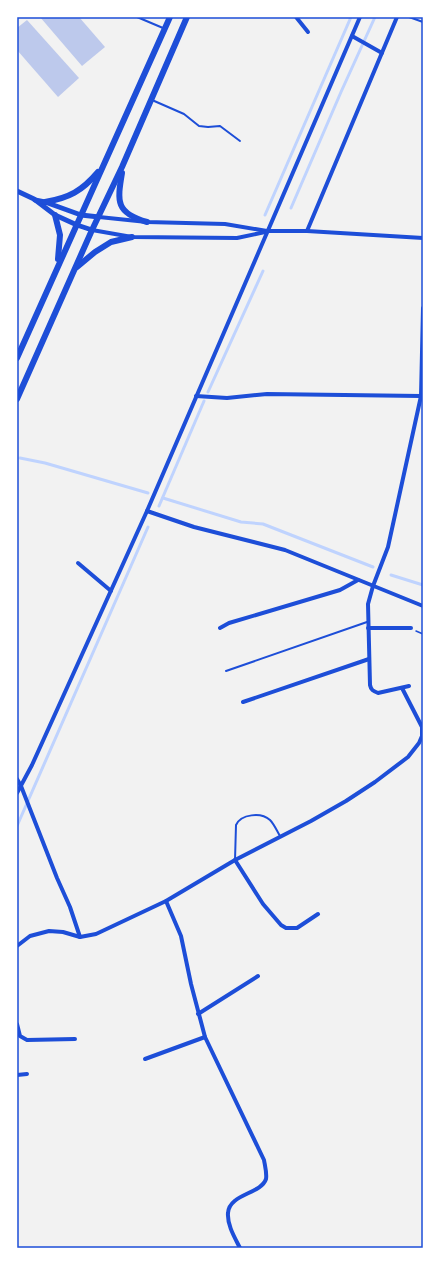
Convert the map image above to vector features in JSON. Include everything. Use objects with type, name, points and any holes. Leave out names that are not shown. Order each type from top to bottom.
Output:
[{"type":"highway","points":[[17,358],[170,17]]},
{"type":"highway","points":[[17,399],[92,230],[122,167],[187,17]]},
{"type":"highway","points":[[45,202],[62,199],[74,194],[92,180],[102,167]]},
{"type":"highway","points":[[122,167],[120,196],[123,210],[133,218],[147,222]]},
{"type":"highway","points":[[55,215],[60,244],[55,272]]},
{"type":"highway","points":[[76,268],[99,249],[111,242],[132,237]]},
{"type":"street","points":[[296,17],[308,32]]},
{"type":"street","points":[[17,793],[147,511],[360,17]]},
{"type":"street","points":[[307,231],[397,17]]},
{"type":"street","points":[[352,36],[382,53]]},
{"type":"street","points":[[17,191],[34,200],[55,215],[77,225],[92,230],[132,237],[237,238],[267,231]]},
{"type":"street","points":[[34,200],[45,202],[81,215],[147,222],[225,224],[267,231],[307,231],[423,238]]},
{"type":"street","points":[[409,686],[382,692],[374,692],[370,685],[367,622],[368,604],[373,586],[388,547],[421,396],[423,308]]},
{"type":"street","points":[[196,396],[228,398],[267,394],[421,396]]},
{"type":"street","points":[[147,511],[194,527],[285,550],[423,606]]},
{"type":"street","points":[[78,564],[111,591]]},
{"type":"street","points":[[220,628],[228,623],[340,590],[358,580]]},
{"type":"street","points":[[368,628],[411,628]]},
{"type":"street","points":[[243,702],[369,659]]},
{"type":"street","points":[[17,946],[30,936],[49,931],[63,932],[80,937],[96,934],[166,901],[235,860],[311,821],[346,801],[408,757],[419,743],[422,736],[422,726],[402,688]]},
{"type":"street","points":[[17,779],[70,907],[80,937]]},
{"type":"street","points":[[235,860],[263,904],[282,926],[286,928],[297,928],[318,914]]},
{"type":"street","points":[[166,901],[181,936],[198,1014],[205,1037],[264,1160],[266,1175],[265,1181],[233,1202],[228,1213],[229,1222],[240,1248]]},
{"type":"street","points":[[198,1014],[258,976]]},
{"type":"street","points":[[17,1024],[20,1036],[27,1040],[75,1039]]},
{"type":"street","points":[[145,1059],[205,1037]]},
{"type":"street","points":[[17,1075],[27,1074]]},
{"type":"lane","points":[[137,17],[164,29]]},
{"type":"lane","points":[[409,17],[423,22]]},
{"type":"lane","points":[[151,100],[184,114],[199,126],[220,126],[240,141]]},
{"type":"lane","points":[[226,671],[367,622]]},
{"type":"lane","points":[[235,860],[236,825],[241,818],[256,815],[269,819],[280,836]]},
{"type":"building","points":[[40,17],[79,17],[105,47],[82,66]]},
{"type":"building","points":[[27,20],[79,78],[58,97],[17,50],[17,28]]},
{"type":"waterway","points":[[265,215],[351,17]]},
{"type":"waterway","points":[[291,208],[375,17]]},
{"type":"waterway","points":[[208,392],[263,271]]},
{"type":"waterway","points":[[159,506],[204,401]]},
{"type":"waterway","points":[[20,458],[45,463],[148,493]]},
{"type":"waterway","points":[[163,498],[241,522],[263,524],[373,567]]},
{"type":"waterway","points":[[17,826],[148,527]]},
{"type":"waterway","points":[[391,575],[423,585]]}]
